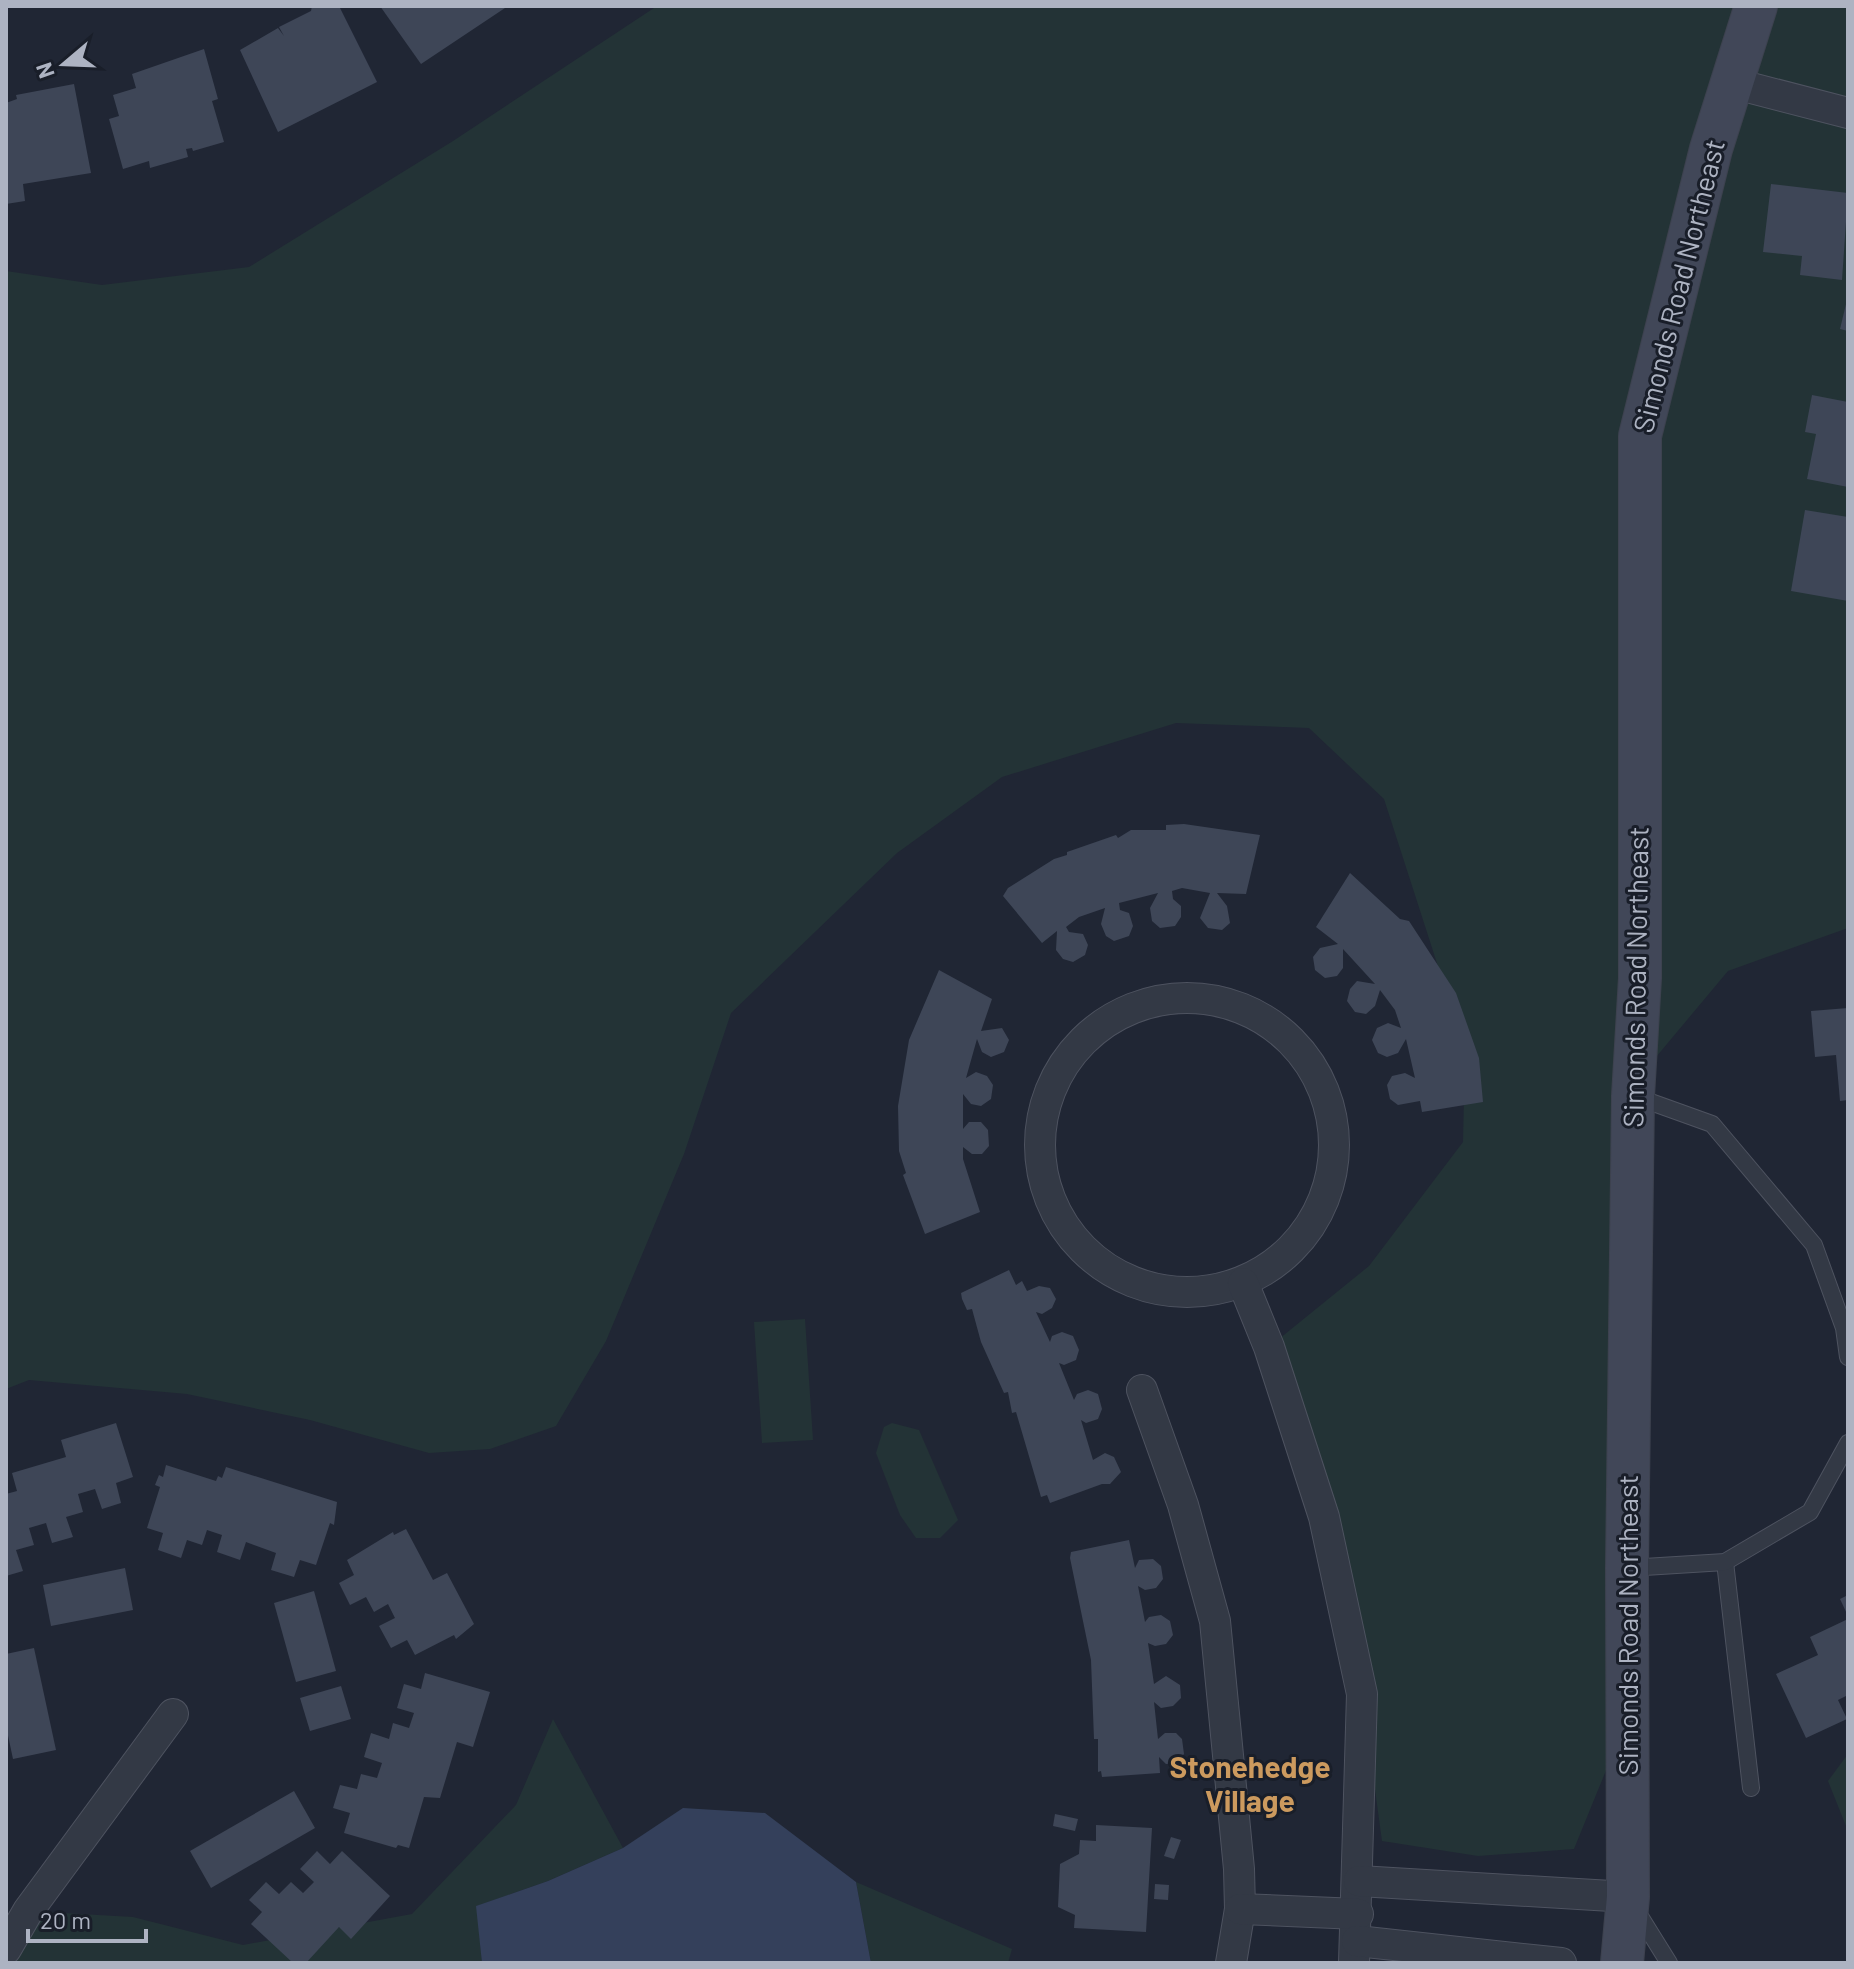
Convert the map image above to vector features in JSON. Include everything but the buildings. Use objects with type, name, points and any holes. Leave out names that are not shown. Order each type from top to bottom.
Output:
[{"type":"main road","name":"Simonds Road Northeast","points":[[1622,1963],[1628,1897],[1627,1568],[1633,1096],[1640,978],[1640,436],[1711,149],[1756,6]]},
{"type":"street","points":[[1732,83],[1848,113]]},
{"type":"street","points":[[1188,996],[1245,1007],[1293,1040],[1325,1089],[1336,1146],[1325,1203],[1292,1251],[1243,1283],[1187,1294],[1130,1282],[1082,1250],[1050,1201],[1038,1144],[1050,1087],[1083,1039],[1131,1007],[1188,996]]},
{"type":"street","points":[[1243,1283],[1269,1347],[1324,1517],[1362,1694],[1356,1939]]},
{"type":"street","points":[[1142,1390],[1183,1505],[1215,1621],[1239,1869],[1240,1909],[1231,1963]]},
{"type":"street","points":[[6,1949],[28,1911],[173,1714]]},
{"type":"street","points":[[1359,1881],[1628,1897]]},
{"type":"street","points":[[1240,1909],[1356,1939],[1561,1963]]},
{"type":"lane","points":[[1633,1096],[1712,1124],[1814,1245],[1844,1328],[1848,1357]]},
{"type":"lane","points":[[1627,1568],[1725,1562],[1810,1512],[1848,1443]]},
{"type":"lane","points":[[1725,1562],[1751,1788]]},
{"type":"lane","points":[[1628,1897],[1669,1963]]},
{"type":"shaded area","points":[[657,6],[1848,6],[1848,928],[1728,971],[1636,1081],[1629,1714],[1574,1849],[1478,1856],[1382,1841],[1362,1694],[1269,1347],[1369,1266],[1463,1142],[1465,1050],[1384,799],[1309,728],[1176,723],[1002,777],[897,853],[731,1013],[684,1154],[606,1341],[556,1426],[490,1449],[429,1453],[310,1420],[187,1394],[29,1380],[6,1389],[6,271],[102,285],[249,267],[453,141]]},
{"type":"shaded area","points":[[805,1319],[813,1440],[762,1443],[754,1322]]},
{"type":"shaded area","points":[[892,1423],[919,1430],[958,1520],[940,1538],[916,1538],[900,1515],[876,1453],[884,1427]]},
{"type":"shaded area","points":[[553,1719],[623,1848],[548,1881],[477,1906],[482,1963],[6,1963],[28,1911],[133,1917],[243,1945],[412,1914],[516,1805]]},
{"type":"shaded area","points":[[1848,1754],[1848,1831],[1828,1781]]},
{"type":"shaded area","points":[[856,1882],[1012,1949],[1008,1963],[871,1963]]},
{"type":"water","points":[[683,1808],[765,1813],[856,1882],[871,1963],[482,1963],[476,1906],[548,1881],[623,1848]]},
{"type":"district","name":"Stonehedge Village","points":[[1250,1785]]}]
